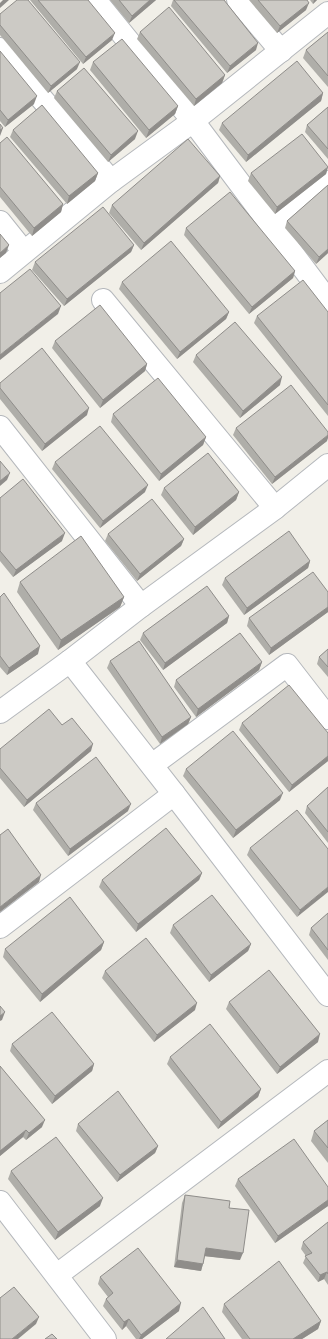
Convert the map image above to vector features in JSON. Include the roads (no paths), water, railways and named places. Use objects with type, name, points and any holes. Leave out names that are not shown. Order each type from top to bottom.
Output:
[{"type":"street","points":[[95,0],[193,121],[328,301]]},
{"type":"street","points":[[238,0],[282,51]]},
{"type":"street","points":[[0,272],[111,181],[193,121],[328,13]]},
{"type":"street","points":[[0,49],[111,181]]},
{"type":"street","points":[[273,226],[328,182]]},
{"type":"street","points":[[0,222],[24,252]]},
{"type":"street","points":[[103,300],[275,508]]},
{"type":"street","points":[[0,427],[141,606]]},
{"type":"street","points":[[0,712],[275,508],[328,465]]},
{"type":"street","points":[[70,661],[152,765],[328,995]]},
{"type":"street","points":[[152,765],[287,665],[328,718]]},
{"type":"street","points":[[0,927],[174,794]]},
{"type":"street","points":[[57,1275],[328,1071]]},
{"type":"street","points":[[0,1202],[105,1339]]}]
